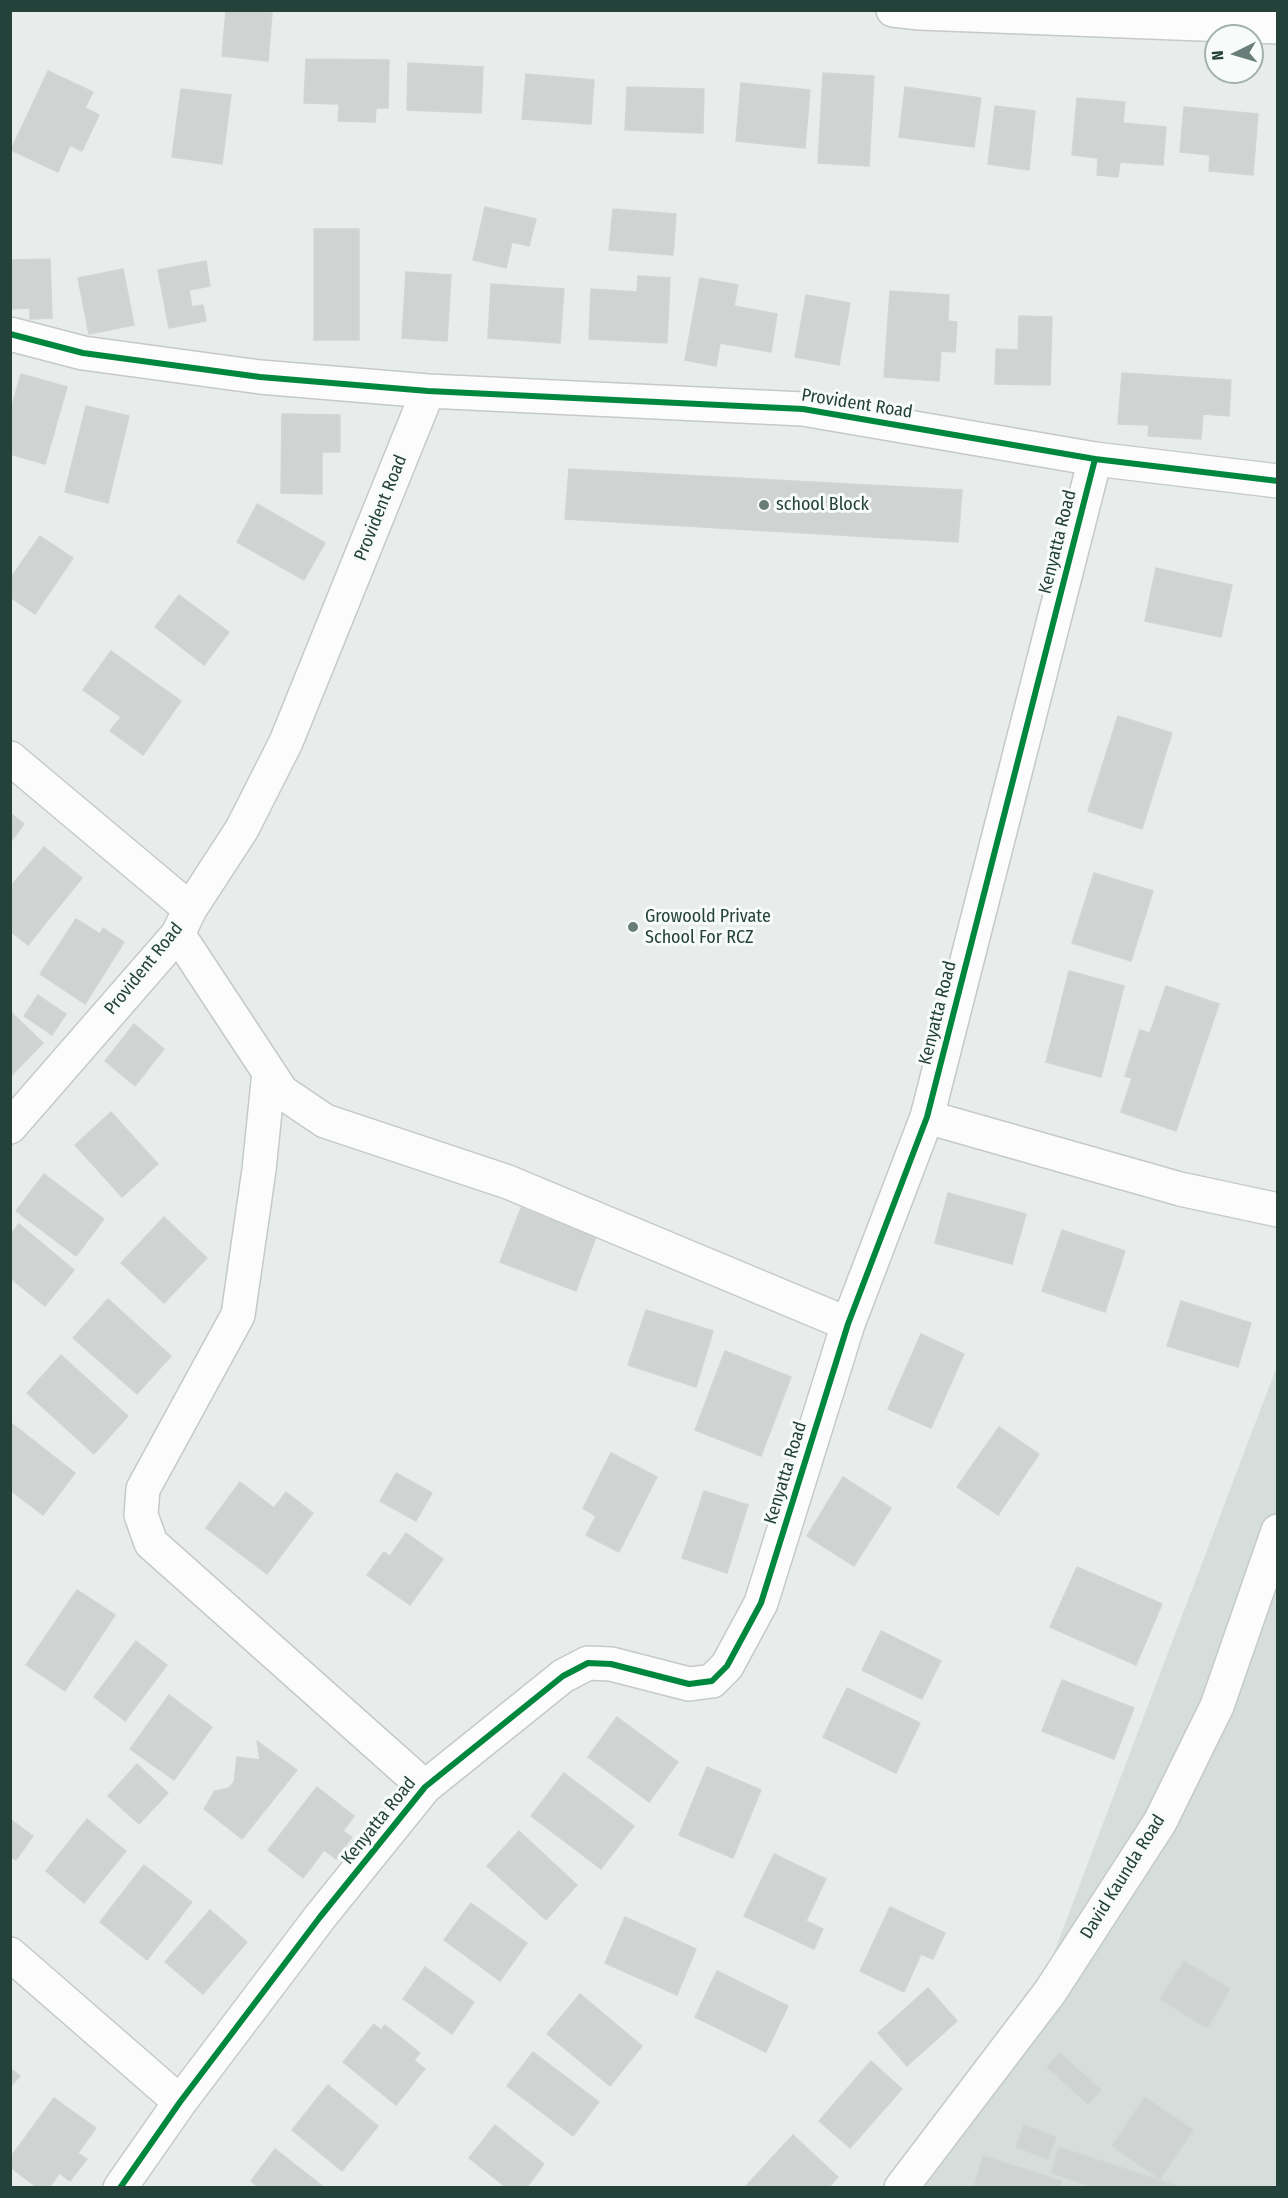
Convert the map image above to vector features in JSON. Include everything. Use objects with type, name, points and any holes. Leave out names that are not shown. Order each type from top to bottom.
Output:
[{"type":"street","points":[[911,11],[1278,27]]},
{"type":"street","points":[[10,334],[83,352],[236,374],[428,391]]},
{"type":"street","name":"Provident Road","points":[[10,1127],[184,922],[242,829],[286,742],[428,391],[803,409],[1095,459],[1278,481]]},
{"type":"street","name":"Kenyatta Road","points":[[120,2187],[180,2102],[320,1917],[424,1787],[563,1676],[588,1663],[611,1664],[689,1684],[711,1681],[727,1666],[761,1603],[848,1324],[927,1117],[1095,459]]},
{"type":"street","points":[[10,759],[184,922],[282,1092],[325,1121],[508,1182],[848,1324]]},
{"type":"street","points":[[269,1072],[259,1170],[238,1315],[143,1489],[141,1515],[151,1543],[424,1787]]},
{"type":"street","points":[[927,1117],[1180,1189],[1278,1210]]},
{"type":"street","name":"David Kaunda Road","points":[[901,2187],[1050,1992],[1160,1821],[1217,1706],[1278,1531]]},
{"type":"street","points":[[10,1954],[180,2102]]},
{"type":"shaded area","points":[[1277,1366],[1277,2187],[886,2188],[1042,1984]]},
{"type":"building","points":[[226,10],[272,13],[268,61],[222,56]]},
{"type":"building","points":[[306,59],[389,60],[388,108],[376,108],[375,122],[338,121],[339,104],[304,103]]},
{"type":"building","points":[[408,63],[483,67],[481,113],[407,110]]},
{"type":"building","points":[[48,71],[93,92],[85,108],[99,115],[82,151],[70,145],[58,172],[11,150]]},
{"type":"building","points":[[823,73],[874,76],[869,166],[818,163]]},
{"type":"building","points":[[526,74],[594,80],[591,124],[522,119]]},
{"type":"building","points":[[741,83],[810,90],[805,148],[736,141]]},
{"type":"building","points":[[627,87],[704,89],[703,133],[625,130]]},
{"type":"building","points":[[905,87],[981,98],[974,147],[899,137]]},
{"type":"building","points":[[181,89],[231,95],[222,164],[172,157]]},
{"type":"building","points":[[1077,98],[1125,102],[1123,123],[1166,127],[1163,165],[1120,162],[1118,177],[1097,175],[1098,158],[1072,155]]},
{"type":"building","points":[[995,106],[1035,111],[1029,170],[988,164]]},
{"type":"building","points":[[1184,107],[1258,114],[1253,175],[1209,171],[1210,155],[1180,152]]},
{"type":"building","points":[[485,207],[536,219],[529,246],[512,242],[506,268],[473,260]]},
{"type":"building","points":[[613,209],[676,214],[673,255],[609,250]]},
{"type":"building","points":[[314,229],[359,229],[359,340],[314,340]]},
{"type":"building","points":[[50,259],[52,318],[30,319],[30,308],[10,309],[10,260]]},
{"type":"building","points":[[206,261],[210,286],[189,290],[192,307],[203,305],[206,321],[169,328],[158,270]]},
{"type":"building","points":[[123,269],[134,325],[89,334],[78,278]]},
{"type":"building","points":[[406,272],[451,275],[447,341],[402,338]]},
{"type":"building","points":[[638,276],[670,278],[667,343],[589,339],[591,289],[637,292]]},
{"type":"building","points":[[700,278],[738,285],[734,306],[777,314],[771,352],[720,343],[716,366],[685,360]]},
{"type":"building","points":[[491,284],[564,289],[560,343],[488,338]]},
{"type":"building","points":[[890,291],[949,295],[948,321],[957,322],[955,352],[941,351],[939,381],[884,377]]},
{"type":"building","points":[[806,295],[850,303],[839,365],[795,357]]},
{"type":"building","points":[[1019,316],[1052,317],[1050,385],[995,384],[996,349],[1018,350]]},
{"type":"building","points":[[1122,373],[1231,380],[1229,416],[1203,414],[1201,439],[1148,436],[1149,425],[1118,424]]},
{"type":"building","points":[[21,374],[67,387],[45,464],[10,454],[10,413]]},
{"type":"building","points":[[86,406],[129,416],[108,503],[65,492]]},
{"type":"building","points":[[282,414],[340,415],[340,452],[322,452],[322,494],[281,493]]},
{"type":"building","name":"school Block","points":[[569,469],[962,490],[958,542],[565,519]]},
{"type":"building","points":[[257,504],[325,543],[304,580],[237,542]]},
{"type":"building","points":[[40,536],[73,558],[35,614],[10,597],[10,579]]},
{"type":"building","points":[[1156,568],[1232,585],[1221,637],[1145,621]]},
{"type":"building","points":[[179,595],[229,632],[204,665],[155,627]]},
{"type":"building","points":[[111,651],[181,701],[143,755],[110,731],[121,717],[83,690]]},
{"type":"building","points":[[1118,716],[1172,733],[1142,829],[1088,811]]},
{"type":"building","points":[[10,813],[24,824],[10,843]]},
{"type":"building","points":[[44,847],[82,878],[28,945],[10,931],[10,887]]},
{"type":"building","points":[[1094,873],[1153,891],[1131,961],[1072,943]]},
{"type":"building","points":[[76,919],[100,934],[103,928],[124,942],[85,1004],[40,974]]},
{"type":"building","points":[[1069,971],[1124,986],[1101,1077],[1046,1062]]},
{"type":"building","points":[[1166,986],[1219,1004],[1176,1131],[1121,1112],[1132,1078],[1125,1076],[1140,1030],[1150,1033]]},
{"type":"building","points":[[38,995],[66,1014],[52,1035],[24,1016]]},
{"type":"building","points":[[10,1011],[43,1043],[10,1077]]},
{"type":"building","points":[[134,1024],[164,1049],[135,1086],[105,1061]]},
{"type":"building","points":[[111,1112],[158,1164],[122,1197],[75,1145]]},
{"type":"building","points":[[44,1174],[104,1219],[76,1256],[16,1211]]},
{"type":"building","points":[[948,1193],[1026,1214],[1012,1264],[935,1243]]},
{"type":"building","points":[[521,1208],[596,1237],[576,1291],[500,1262]]},
{"type":"building","points":[[164,1217],[207,1258],[164,1303],[121,1263]]},
{"type":"building","points":[[19,1224],[74,1270],[45,1306],[10,1278],[10,1235]]},
{"type":"building","points":[[1062,1230],[1125,1251],[1105,1312],[1042,1291]]},
{"type":"building","points":[[108,1299],[171,1356],[137,1394],[73,1338]]},
{"type":"building","points":[[1181,1301],[1251,1323],[1238,1367],[1167,1346]]},
{"type":"building","points":[[646,1310],[713,1331],[696,1387],[628,1365]]},
{"type":"building","points":[[921,1334],[964,1354],[931,1428],[888,1409]]},
{"type":"building","points":[[725,1351],[791,1377],[761,1456],[695,1430]]},
{"type":"building","points":[[61,1355],[128,1416],[94,1454],[27,1393]]},
{"type":"building","points":[[10,1422],[75,1473],[43,1515],[10,1490]]},
{"type":"building","points":[[999,1427],[1039,1454],[998,1515],[957,1487]]},
{"type":"building","points":[[611,1453],[657,1477],[619,1552],[586,1535],[596,1516],[583,1508]]},
{"type":"building","points":[[396,1473],[432,1493],[416,1521],[380,1501]]},
{"type":"building","points":[[843,1477],[891,1508],[854,1566],[807,1536]]},
{"type":"building","points":[[240,1482],[274,1508],[286,1492],[313,1513],[267,1574],[206,1528]]},
{"type":"building","points":[[704,1491],[748,1505],[727,1573],[682,1558]]},
{"type":"building","points":[[406,1533],[443,1559],[410,1605],[367,1575],[384,1552],[390,1556]]},
{"type":"building","points":[[1077,1567],[1162,1604],[1136,1665],[1050,1627]]},
{"type":"building","points":[[77,1590],[115,1615],[65,1691],[26,1665]]},
{"type":"building","points":[[881,1631],[941,1661],[922,1699],[862,1670]]},
{"type":"building","points":[[136,1641],[167,1665],[125,1721],[94,1697]]},
{"type":"building","points":[[1062,1680],[1134,1708],[1114,1759],[1042,1731]]},
{"type":"building","points":[[847,1688],[920,1723],[896,1773],[823,1737]]},
{"type":"building","points":[[169,1695],[212,1727],[174,1780],[130,1749]]},
{"type":"building","points":[[617,1717],[678,1762],[649,1802],[588,1757]]},
{"type":"building","points":[[257,1741],[297,1770],[242,1839],[204,1809],[215,1791],[229,1788],[234,1782],[237,1757],[260,1760]]},
{"type":"building","points":[[137,1764],[168,1793],[139,1824],[108,1796]]},
{"type":"building","points":[[707,1767],[761,1790],[733,1858],[679,1835]]},
{"type":"building","points":[[564,1773],[634,1826],[601,1869],[531,1816]]},
{"type":"building","points":[[317,1787],[354,1816],[343,1831],[352,1837],[336,1859],[324,1850],[303,1878],[268,1850]]},
{"type":"building","points":[[10,1819],[33,1836],[16,1860],[10,1856]]},
{"type":"building","points":[[87,1819],[126,1851],[84,1903],[46,1871]]},
{"type":"building","points":[[519,1831],[577,1885],[546,1920],[487,1866]]},
{"type":"building","points":[[774,1854],[826,1879],[806,1921],[823,1929],[814,1949],[744,1916]]},
{"type":"building","points":[[144,1865],[192,1902],[147,1960],[100,1922]]},
{"type":"building","points":[[471,1903],[527,1943],[500,1981],[444,1940]]},
{"type":"building","points":[[890,1907],[945,1933],[933,1959],[921,1954],[904,1992],[860,1971]]},
{"type":"building","points":[[210,1910],[247,1942],[203,1994],[165,1962]]},
{"type":"building","points":[[625,1917],[696,1949],[677,1995],[605,1963]]},
{"type":"building","points":[[1184,1961],[1230,1989],[1207,2028],[1160,1999]]},
{"type":"building","points":[[425,1967],[474,2002],[452,2034],[403,1999]]},
{"type":"building","points":[[717,1971],[788,2006],[766,2052],[695,2017]]},
{"type":"building","points":[[928,1988],[957,2021],[907,2066],[878,2033]]},
{"type":"building","points":[[580,1994],[642,2046],[610,2086],[547,2034]]},
{"type":"building","points":[[374,2024],[381,2030],[385,2025],[420,2053],[414,2060],[425,2069],[396,2105],[343,2062]]},
{"type":"building","points":[[533,2052],[599,2102],[573,2136],[507,2086]]},
{"type":"building","points":[[1060,2053],[1101,2090],[1088,2104],[1047,2067]]},
{"type":"building","points":[[871,2061],[902,2089],[850,2148],[819,2121]]},
{"type":"building","points":[[10,2068],[20,2076],[10,2087]]},
{"type":"building","points":[[328,2085],[378,2126],[342,2171],[292,2130]]},
{"type":"building","points":[[1145,2097],[1193,2130],[1160,2179],[1112,2146]]},
{"type":"building","points":[[54,2098],[96,2128],[78,2153],[87,2159],[70,2181],[59,2173],[49,2188],[38,2188],[10,2167],[10,2158]]},
{"type":"building","points":[[495,2125],[544,2164],[526,2188],[507,2188],[469,2158]]},
{"type":"building","points":[[1024,2125],[1056,2137],[1048,2159],[1016,2147]]},
{"type":"building","points":[[793,2135],[838,2177],[828,2188],[744,2188]]},
{"type":"building","points":[[1059,2147],[1183,2188],[1096,2188],[1051,2173]]},
{"type":"building","points":[[275,2149],[325,2188],[260,2188],[251,2181]]},
{"type":"building","points":[[983,2156],[1062,2181],[1060,2188],[974,2188]]},
{"type":"cycle path","points":[[10,334],[83,353],[260,377],[428,391],[803,409],[1095,459],[1278,481]]},
{"type":"cycle path","points":[[120,2188],[180,2102],[320,1917],[425,1787],[563,1676],[588,1663],[611,1664],[689,1684],[712,1681],[727,1666],[761,1603],[848,1324],[927,1117],[1095,459]]},
{"type":"place","name":"school Block","points":[[764,505]]},
{"type":"place","name":"Growoold Private School For RCZ","points":[[633,927]]}]
